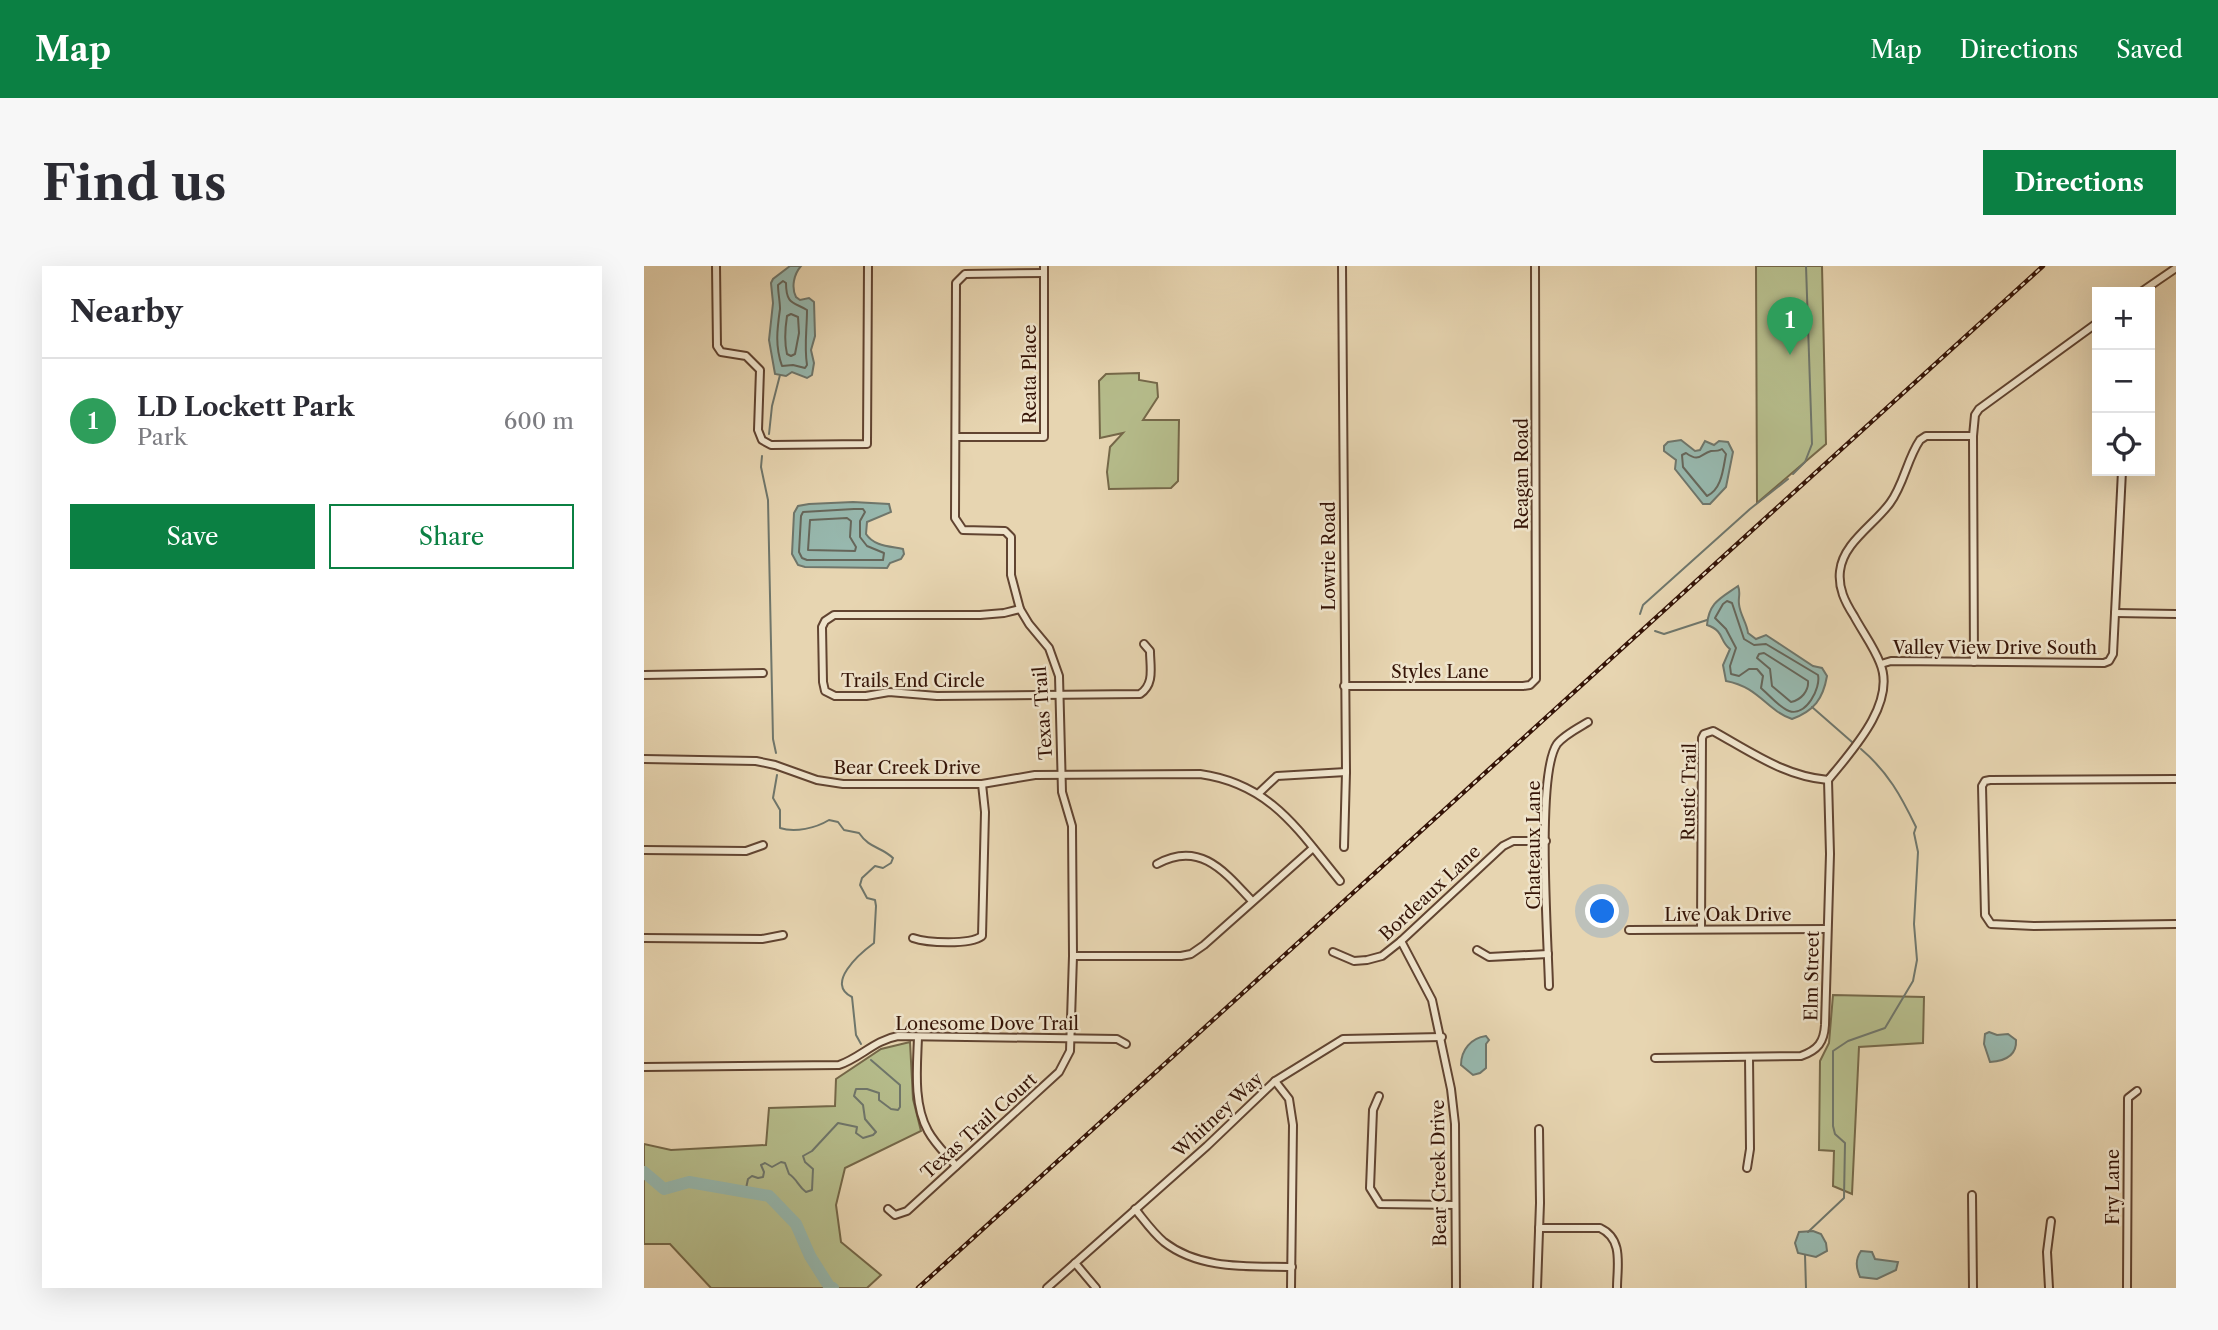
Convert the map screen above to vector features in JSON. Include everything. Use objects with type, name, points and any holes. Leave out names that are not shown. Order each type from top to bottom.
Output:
[{"type":"street","points":[[716,266],[716,346],[721,352],[746,356],[760,370],[758,430],[762,440],[771,446],[866,444],[868,266]]},
{"type":"street","name":"Lowrie Road","points":[[1342,266],[1346,772],[1343,847]]},
{"type":"street","name":"Reagan Road","points":[[1535,266],[1535,681]]},
{"type":"street","points":[[2148,287],[2176,268]]},
{"type":"street","name":"Reata Place","points":[[956,436],[1044,437],[1044,269]]},
{"type":"street","name":"Texas Trail","points":[[1044,269],[965,274],[956,283],[955,518],[963,530],[1005,531],[1011,537],[1011,575],[1020,609],[1029,624],[1042,637],[1055,661],[1060,695],[1064,800],[1072,826],[1073,956],[1070,1038]]},
{"type":"street","points":[[1974,662],[1975,415],[1979,409],[2092,327]]},
{"type":"street","points":[[1828,780],[1849,755],[1875,716],[1883,685],[1881,664],[1843,598],[1840,577],[1844,557],[1891,501],[1920,440],[1926,436],[1973,436]]},
{"type":"street","points":[[2122,476],[2115,613],[2176,614]]},
{"type":"street","name":"Trails End Circle","points":[[1020,609],[980,615],[834,615],[825,621],[822,627],[825,691],[835,696],[866,696],[889,692],[937,696],[1060,695]]},
{"type":"street","name":"Valley View Drive South","points":[[1881,664],[1891,661],[2104,663],[2109,661],[2113,654],[2115,613]]},
{"type":"street","points":[[1060,695],[1140,694],[1151,682],[1150,651],[1144,644]]},
{"type":"street","points":[[644,675],[763,673]]},
{"type":"street","name":"Styles Lane","points":[[1344,686],[1523,687],[1535,681]]},
{"type":"street","name":"Chateaux Lane","points":[[1549,986],[1546,841],[1548,775],[1551,758],[1558,743],[1588,722]]},
{"type":"street","name":"Rustic Trail","points":[[1701,929],[1701,742],[1704,734],[1713,731],[1758,758],[1792,773],[1828,780]]},
{"type":"street","name":"Bear Creek Drive","points":[[644,759],[756,761],[817,780],[836,783],[982,784],[1023,776],[1200,774],[1225,779],[1259,793],[1280,810],[1340,881]]},
{"type":"street","points":[[1259,793],[1277,776],[1346,772]]},
{"type":"street","points":[[2176,779],[1985,781],[1982,786],[1986,919],[1991,924],[2176,924]]},
{"type":"street","name":"Elm Street","points":[[1655,1058],[1801,1056],[1814,1051],[1822,1042],[1825,1025],[1830,854],[1828,780]]},
{"type":"street","points":[[913,938],[970,941],[979,939],[983,931],[985,812],[982,784]]},
{"type":"street","name":"Bordeaux Lane","points":[[1333,952],[1354,961],[1382,956],[1503,846],[1513,841],[1546,841]]},
{"type":"street","points":[[644,850],[746,851],[763,845]]},
{"type":"street","points":[[1073,956],[1169,957],[1191,954],[1313,848]]},
{"type":"street","points":[[1157,864],[1177,855],[1204,859],[1222,870],[1252,901]]},
{"type":"street","name":"Live Oak Drive","points":[[1629,930],[1827,929]]},
{"type":"street","points":[[644,938],[762,939],[783,935]]},
{"type":"street","name":"Bear Creek Drive","points":[[1401,941],[1432,1000],[1451,1089],[1455,1124],[1455,1288]]},
{"type":"street","points":[[1477,950],[1489,957],[1548,954]]},
{"type":"street","name":"Lonesome Dove Trail","points":[[644,1067],[839,1065],[885,1039],[898,1036],[1117,1039],[1126,1044]]},
{"type":"street","points":[[918,1037],[917,1071],[921,1114],[935,1142],[957,1166]]},
{"type":"street","name":"Whitney Way","points":[[1047,1288],[1207,1146],[1275,1081],[1343,1039],[1441,1037]]},
{"type":"street","name":"Texas Trail Court","points":[[888,1209],[895,1215],[907,1211],[1059,1072],[1070,1051],[1070,1038]]},
{"type":"street","points":[[1747,1168],[1750,1149],[1749,1057]]},
{"type":"street","points":[[1275,1081],[1289,1099],[1293,1125],[1291,1288]]},
{"type":"street","name":"Fry Lane","points":[[2127,1288],[2128,1098],[2137,1091]]},
{"type":"street","points":[[1379,1096],[1373,1110],[1370,1188],[1380,1204],[1455,1205]]},
{"type":"street","points":[[1537,1288],[1539,1129]]},
{"type":"street","points":[[1972,1195],[1973,1288]]},
{"type":"street","points":[[1135,1209],[1166,1243],[1199,1261],[1218,1265],[1292,1268]]},
{"type":"street","points":[[2049,1288],[2047,1252],[2051,1221]]},
{"type":"street","points":[[1539,1228],[1600,1228],[1606,1231],[1617,1245],[1617,1288]]},
{"type":"street","points":[[1074,1263],[1096,1288]]},
{"type":"green space","points":[[1756,266],[1822,266],[1826,444],[1757,503]]},
{"type":"green space","points":[[1139,373],[1139,380],[1157,383],[1158,397],[1143,420],[1179,420],[1178,481],[1171,488],[1109,489],[1107,472],[1110,447],[1123,433],[1100,438],[1099,381],[1106,374]]},
{"type":"green space","points":[[1833,995],[1924,997],[1923,1043],[1859,1047],[1852,1194],[1833,1186],[1834,1151],[1819,1150],[1820,1061],[1829,1043]]},
{"type":"green space","points":[[910,1042],[913,1099],[921,1131],[845,1168],[836,1205],[841,1242],[881,1275],[867,1288],[711,1288],[670,1244],[644,1244],[644,1144],[671,1150],[766,1145],[769,1108],[835,1106],[836,1079],[881,1049]]},
{"type":"water","points":[[790,266],[801,266],[794,281],[796,297],[800,300],[809,298],[814,302],[815,336],[811,350],[814,363],[812,375],[807,378],[792,372],[786,376],[775,374],[769,340],[773,303],[771,283]]},
{"type":"water","points":[[1681,440],[1695,451],[1700,450],[1705,441],[1714,445],[1719,441],[1728,442],[1733,452],[1726,487],[1710,504],[1703,504],[1675,469],[1676,460],[1664,451],[1668,442]]},
{"type":"water","points":[[853,502],[889,504],[891,512],[867,522],[866,534],[877,543],[903,549],[901,559],[890,563],[887,568],[798,565],[792,554],[794,513],[798,506]]},
{"type":"water","points":[[1738,586],[1740,608],[1748,633],[1756,639],[1766,635],[1813,666],[1822,668],[1827,676],[1816,703],[1800,716],[1792,719],[1783,715],[1747,688],[1726,681],[1723,665],[1730,649],[1717,630],[1707,625],[1708,617],[1713,606]]},
{"type":"water","points":[[1989,1032],[1997,1035],[2008,1034],[2016,1040],[2012,1054],[2005,1059],[1990,1062],[1984,1044],[1985,1034]]},
{"type":"water","points":[[1486,1036],[1489,1040],[1486,1044],[1486,1068],[1473,1075],[1461,1065],[1463,1054],[1471,1042]]},
{"type":"water","points":[[1813,1231],[1821,1234],[1827,1251],[1816,1257],[1798,1253],[1795,1243],[1799,1232]]},
{"type":"water","points":[[1861,1251],[1872,1252],[1875,1259],[1898,1262],[1896,1270],[1877,1279],[1860,1277],[1857,1264]]},
{"type":"waterway","points":[[1793,474],[1805,462],[1812,444],[1806,266]]},
{"type":"waterway","points":[[769,434],[772,406],[780,375]]},
{"type":"waterway","points":[[762,456],[761,467],[768,500],[773,739],[776,753]]},
{"type":"waterway","points":[[1640,614],[1643,605],[1750,509],[1788,479]]},
{"type":"waterway","points":[[1655,631],[1664,634],[1707,620]]},
{"type":"waterway","points":[[1812,707],[1852,742]]},
{"type":"waterway","points":[[1808,1232],[1844,1198],[1845,1143],[1835,1134],[1833,1126],[1833,1051],[1848,1041],[1885,1028],[1913,981],[1917,960],[1914,924],[1918,852],[1914,833],[1916,827],[1893,785],[1861,749]]},
{"type":"waterway","points":[[777,775],[773,798],[780,810],[780,828],[799,830],[829,820],[838,822],[844,830],[859,833],[867,842],[893,858],[891,863],[883,868],[875,866],[862,878],[860,885],[867,898],[875,900],[874,943],[853,961],[843,977],[842,985],[852,997],[856,1035],[861,1044]]},
{"type":"waterway","points":[[745,1193],[748,1179],[752,1176],[763,1177],[761,1165],[765,1163],[772,1167],[781,1162],[785,1163],[789,1174],[803,1190],[812,1190],[813,1169],[803,1156],[812,1151],[838,1123],[857,1127],[856,1133],[863,1138],[873,1135],[876,1132],[865,1119],[863,1105],[854,1096],[856,1089],[879,1093],[879,1100],[891,1109],[898,1110],[900,1085],[871,1060]]},
{"type":"waterway","points":[[644,1172],[664,1189],[689,1182],[769,1196],[796,1224],[810,1256],[833,1288]]},
{"type":"waterway","points":[[1805,1255],[1806,1288]]},
{"type":"railway","points":[[918,1288],[2043,266]]},
{"type":"place","name":"LD Lockett Park","points":[[1790,355]]}]
